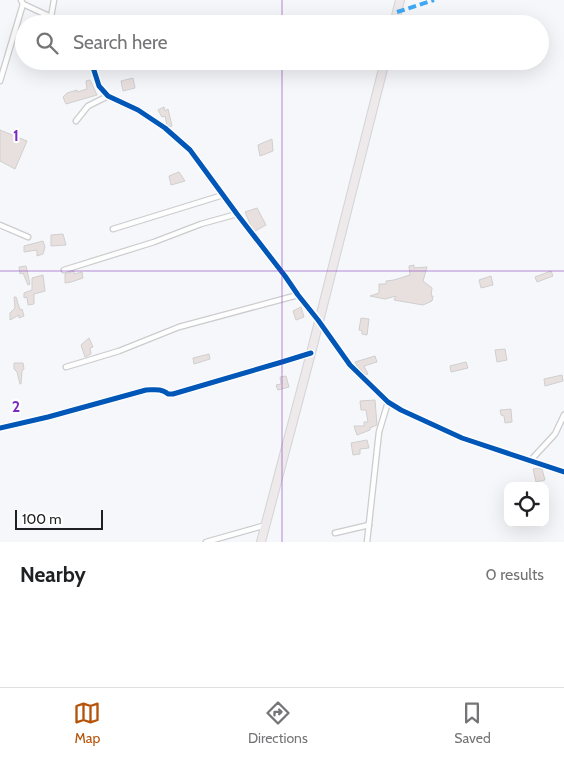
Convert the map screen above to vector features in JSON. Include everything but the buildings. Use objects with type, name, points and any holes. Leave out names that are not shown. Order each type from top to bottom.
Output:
[{"type":"main road","points":[[396,15],[400,0]]},
{"type":"main road","points":[[261,542],[383,70]]},
{"type":"street","points":[[51,15],[54,0]]},
{"type":"street","points":[[18,15],[22,2],[47,15]]},
{"type":"street","points":[[0,80],[15,27]]},
{"type":"street","points":[[94,70],[99,86],[108,96],[138,110],[165,128],[190,150],[350,365],[388,402],[401,410],[462,438],[564,472]]},
{"type":"street","points":[[76,121],[88,106],[108,96]]},
{"type":"street","points":[[113,229],[223,195]]},
{"type":"street","points":[[64,270],[154,242],[201,224],[237,214]]},
{"type":"street","points":[[0,225],[28,237]]},
{"type":"street","points":[[66,367],[120,350],[179,327],[298,295]]},
{"type":"street","points":[[0,428],[146,390],[162,390],[168,394],[173,394],[311,353]]},
{"type":"street","points":[[367,542],[379,432],[388,402]]},
{"type":"street","points":[[530,461],[554,434],[564,415]]},
{"type":"street","points":[[206,542],[266,525]]},
{"type":"street","points":[[335,533],[368,525]]},
{"type":"marked path","points":[[397,12],[434,0]]},
{"type":"cycle path","points":[[94,70],[99,86],[108,96],[138,110],[165,128],[190,150],[350,365],[388,402],[401,410],[462,438],[564,472]]},
{"type":"cycle path","points":[[0,428],[146,390],[160,390],[173,394],[311,353]]}]
